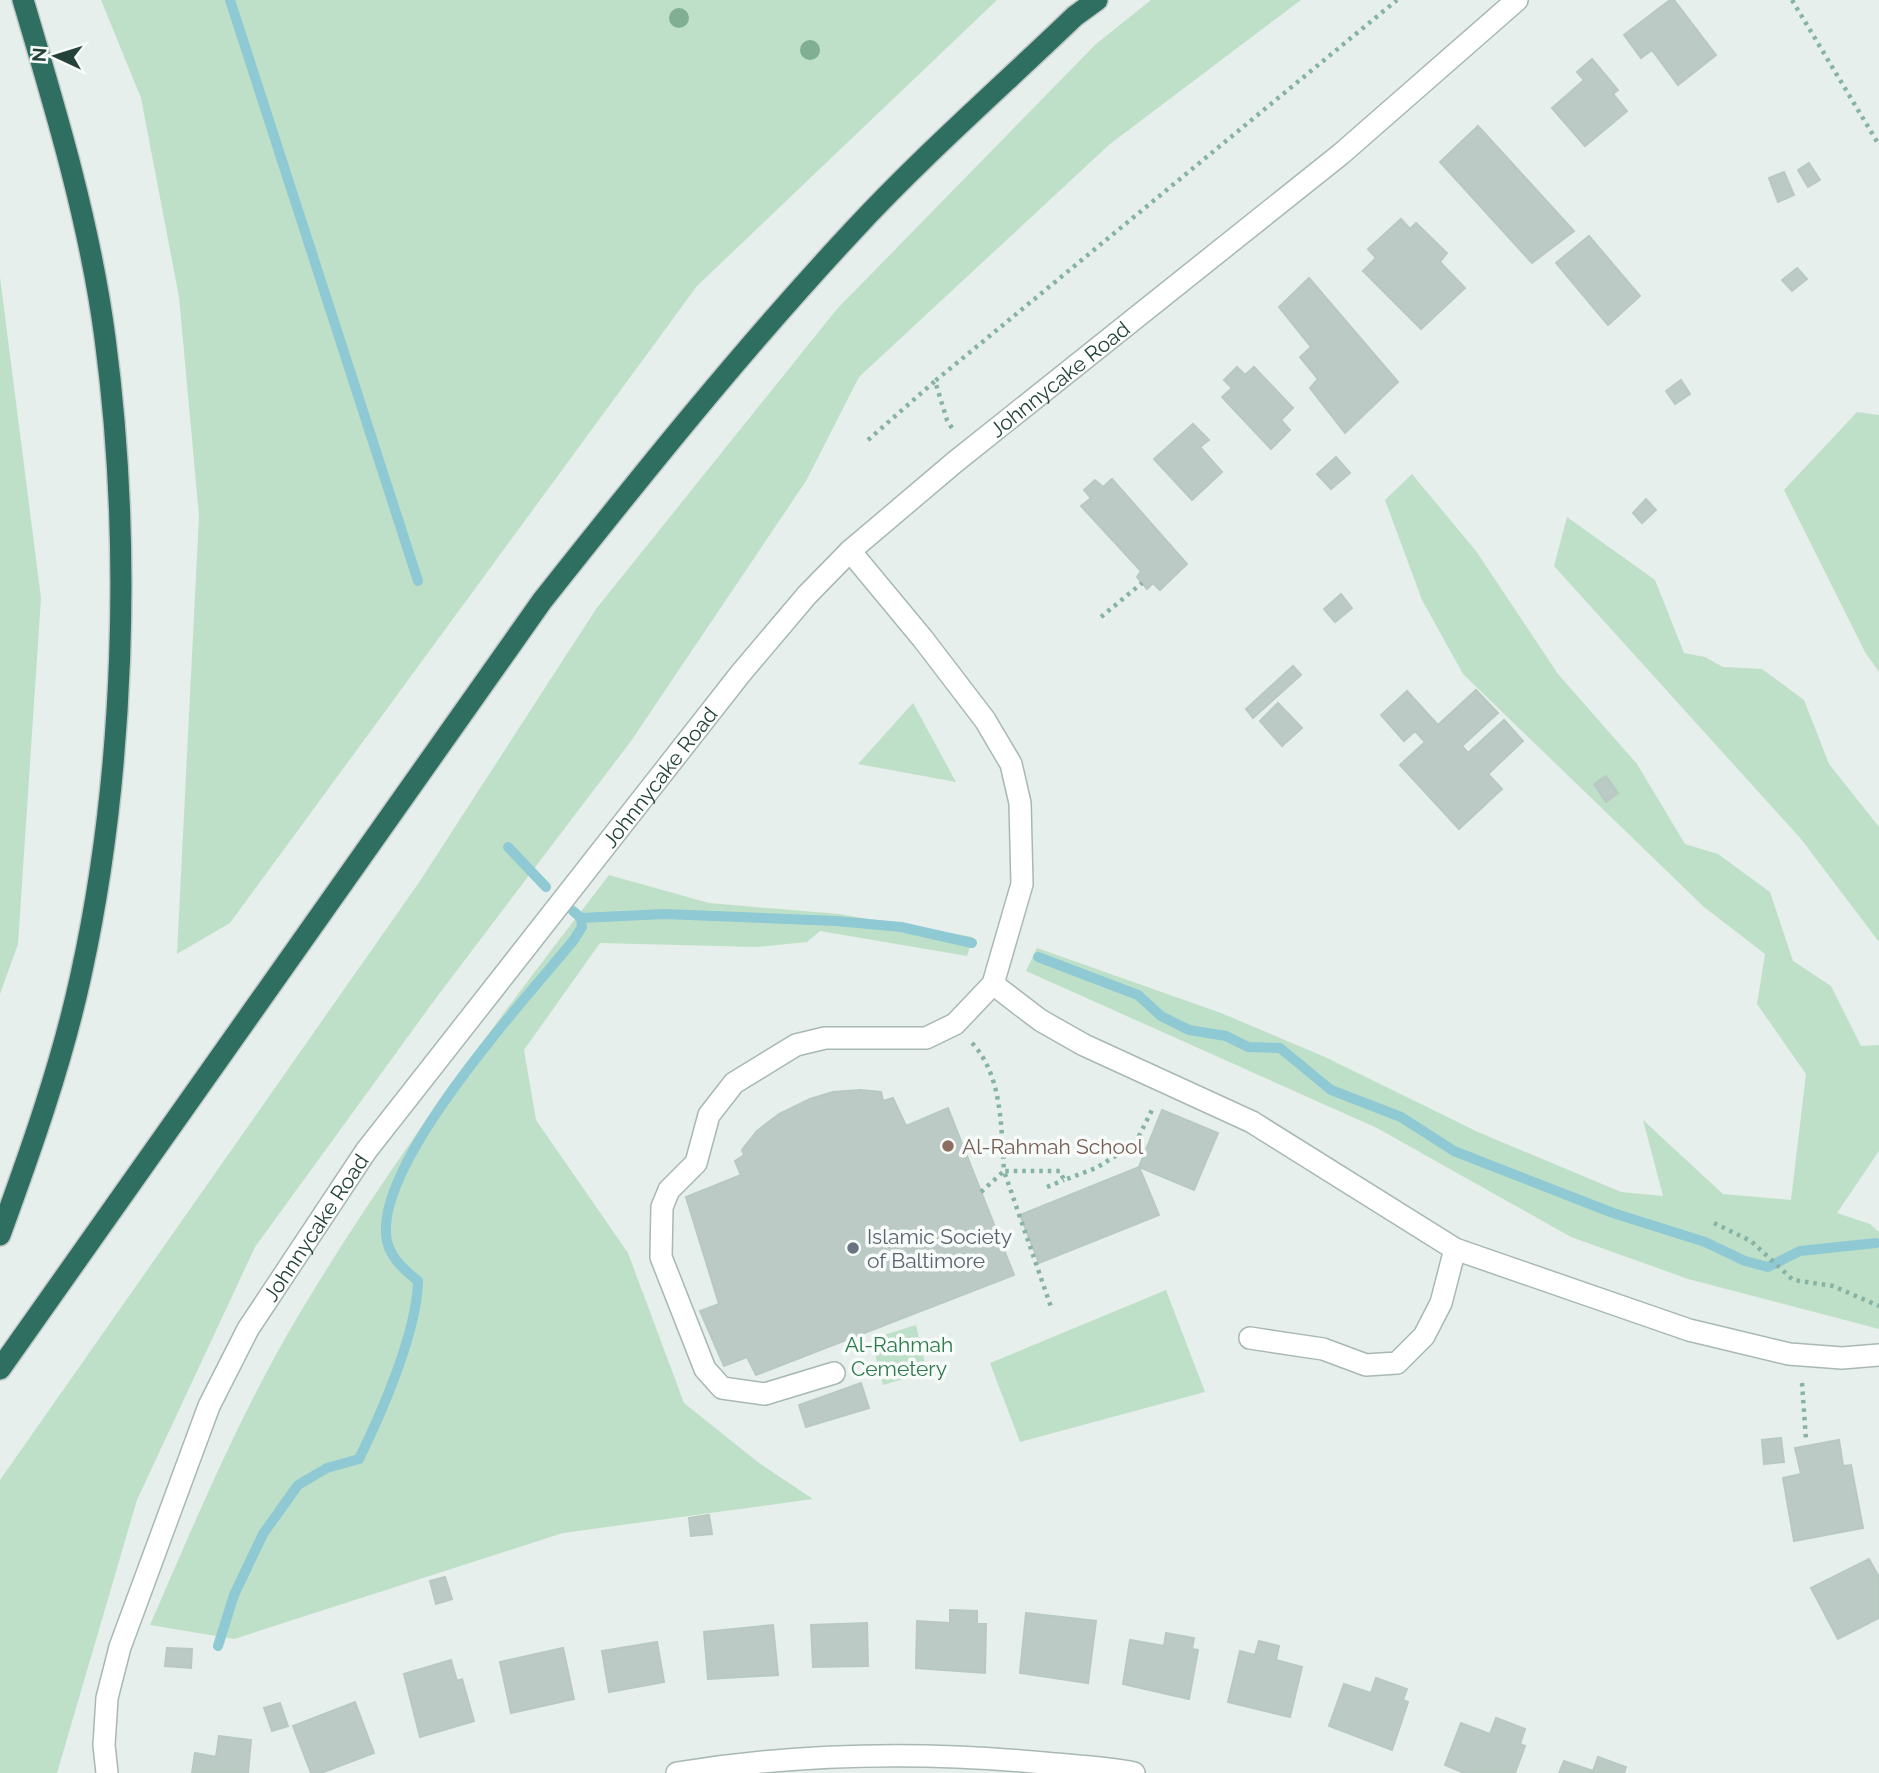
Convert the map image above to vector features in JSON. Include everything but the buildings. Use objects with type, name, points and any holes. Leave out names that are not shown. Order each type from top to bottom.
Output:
[{"type":"highway","points":[[0,1235],[38,1128],[81,977],[102,866],[119,679],[119,479],[105,337],[60,129],[23,0]]},
{"type":"highway","points":[[0,1369],[542,601],[634,485],[776,316],[853,230],[1066,25],[1097,0]]},
{"type":"street","name":"Johnnycake Road","points":[[107,1773],[104,1745],[107,1698],[120,1647],[209,1406],[248,1329],[366,1151],[741,673],[807,595],[850,551],[968,452],[1341,155],[1517,0]]},
{"type":"street","points":[[834,1373],[765,1394],[722,1388],[705,1369],[661,1257],[662,1207],[669,1190],[696,1163],[709,1115],[734,1083],[769,1060],[796,1045],[825,1038],[926,1038],[955,1024],[993,984],[1022,884],[1020,803],[1011,764],[985,720],[916,630],[850,551]]},
{"type":"street","points":[[993,984],[1040,1020],[1084,1045],[1252,1122],[1455,1249],[1689,1330],[1801,1354],[1842,1358],[1879,1355]]},
{"type":"street","points":[[1250,1338],[1323,1349],[1366,1365],[1397,1363],[1424,1336],[1441,1303],[1455,1249]]},
{"type":"street","points":[[677,1773],[811,1765],[898,1754],[1009,1760],[1134,1773]]},
{"type":"path","points":[[868,440],[935,381],[1397,0]]},
{"type":"path","points":[[1791,0],[1879,145]]},
{"type":"path","points":[[935,381],[947,420],[968,452]]},
{"type":"path","points":[[1101,617],[1142,583]]},
{"type":"path","points":[[955,1024],[980,1051],[998,1098],[1004,1171],[1051,1307]]},
{"type":"path","points":[[1047,1186],[1096,1168],[1135,1144],[1165,1082]]},
{"type":"path","points":[[981,1192],[1004,1171],[1060,1171],[1064,1180]]},
{"type":"path","points":[[1714,1223],[1751,1241],[1793,1280],[1833,1286],[1879,1306]]},
{"type":"path","points":[[1801,1354],[1806,1440]]},
{"type":"green space","points":[[101,0],[997,0],[697,286],[230,923],[177,954],[199,516],[179,297],[141,98]]},
{"type":"green space","points":[[1151,0],[1301,0],[1110,144],[859,377],[806,481],[631,741],[436,998],[255,1247],[137,1500],[57,1773],[0,1773],[0,1480],[420,881],[596,609],[837,309],[1096,44]]},
{"type":"green space","points":[[0,277],[41,598],[18,944],[0,994]]},
{"type":"green space","points":[[1857,412],[1879,415],[1879,672],[1865,652],[1784,490]]},
{"type":"green space","points":[[1412,474],[1476,551],[1558,674],[1637,764],[1685,844],[1718,854],[1770,892],[1793,961],[1831,986],[1861,1046],[1879,1045],[1879,1151],[1837,1213],[1870,1224],[1879,1232],[1879,1329],[1688,1279],[1571,1237],[1377,1128],[1026,971],[1037,948],[1221,1013],[1325,1057],[1478,1132],[1621,1192],[1663,1196],[1643,1120],[1723,1194],[1791,1200],[1806,1074],[1757,1004],[1765,954],[1704,907],[1463,674],[1422,600],[1385,500]]},
{"type":"green space","points":[[1567,517],[1655,580],[1684,653],[1705,657],[1723,667],[1762,669],[1804,700],[1829,764],[1879,827],[1879,942],[1801,839],[1554,566]]},
{"type":"green space","points":[[913,703],[956,782],[858,764]]},
{"type":"green space","points":[[609,875],[709,903],[839,914],[973,937],[967,956],[820,931],[807,942],[757,947],[600,943],[524,1050],[536,1120],[628,1253],[684,1403],[759,1463],[813,1499],[563,1533],[234,1639],[150,1625],[239,1426],[301,1311],[410,1143]]},
{"type":"green space","points":[[1166,1290],[1205,1392],[1020,1442],[990,1363]]},
{"type":"green space","name":"Al-Rahmah Cemetery","points":[[916,1325],[927,1372],[883,1385],[871,1339]]},
{"type":"waterway","points":[[230,0],[418,581]]},
{"type":"waterway","points":[[508,847],[546,887]]},
{"type":"waterway","points":[[218,1646],[234,1595],[263,1534],[298,1485],[327,1468],[359,1459],[397,1372],[416,1301],[418,1281],[397,1261],[387,1242],[391,1202],[406,1164],[459,1081],[582,927],[581,918],[573,911]]},
{"type":"waterway","points":[[581,918],[664,914],[836,921],[901,927],[972,943]]},
{"type":"waterway","points":[[1038,957],[1138,995],[1161,1016],[1189,1030],[1226,1036],[1248,1047],[1280,1048],[1331,1090],[1401,1117],[1454,1151],[1613,1213],[1705,1242],[1745,1261],[1768,1267],[1800,1251],[1876,1243]]},
{"type":"place","name":"Al-Rahmah School","points":[[948,1146]]},
{"type":"place","name":"Islamic Society of Baltimore","points":[[853,1248]]}]
